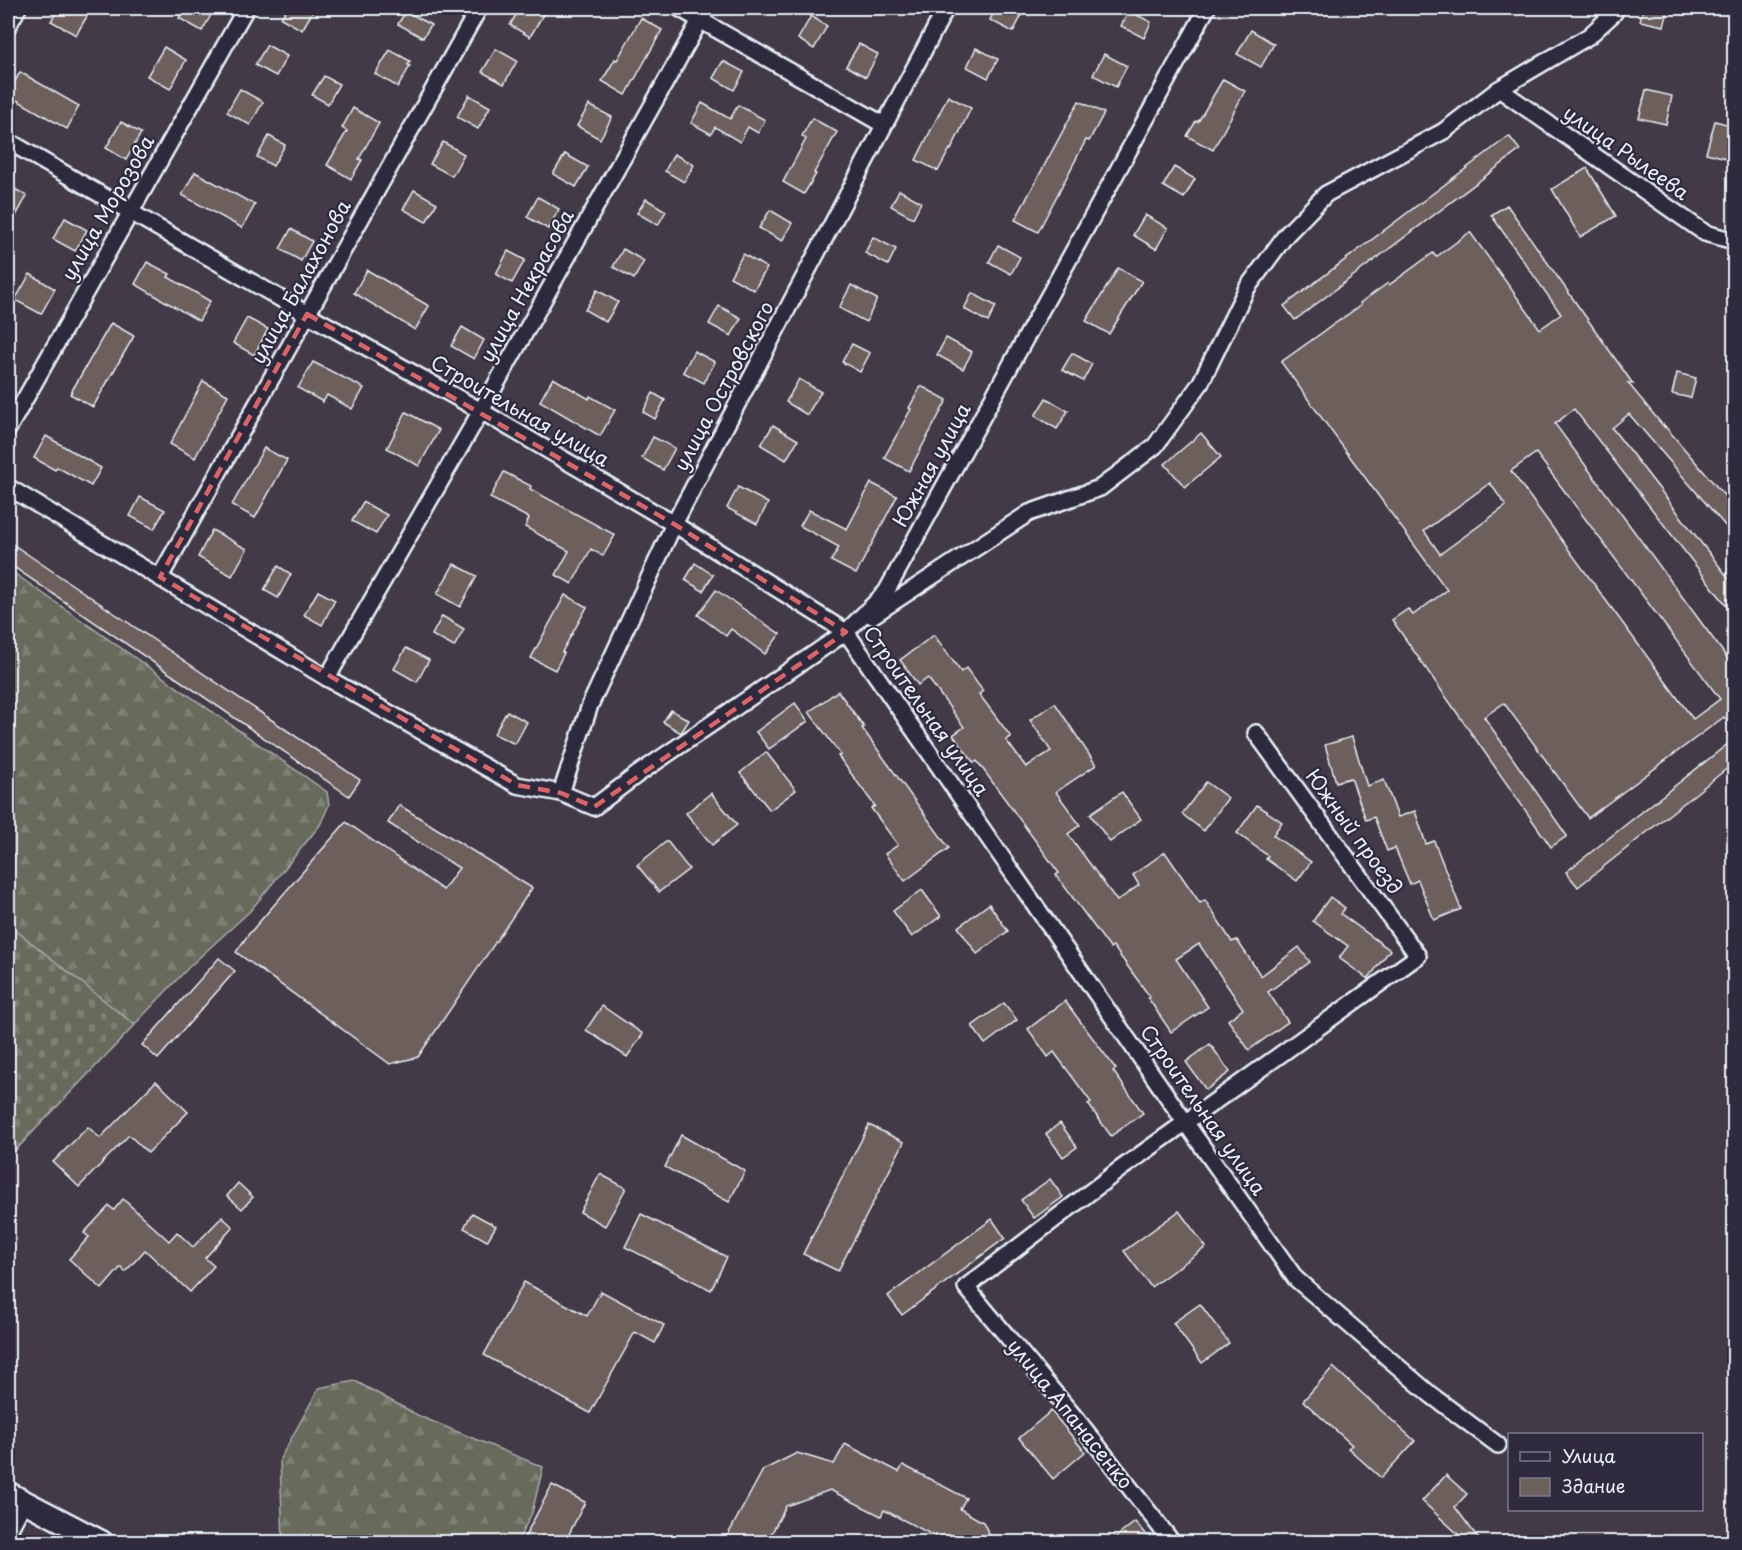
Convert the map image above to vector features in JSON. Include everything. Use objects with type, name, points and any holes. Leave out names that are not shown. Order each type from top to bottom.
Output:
[{"type":"main road","points":[[16,1497],[102,1542]]},
{"type":"street","points":[[8,26],[18,8]]},
{"type":"street","name":"улица Морозова","points":[[8,429],[246,8]]},
{"type":"street","name":"улица Балахонова","points":[[160,577],[479,8]]},
{"type":"street","points":[[679,8],[704,14],[884,125]]},
{"type":"street","name":"улица Островского","points":[[561,793],[590,705],[675,524],[946,8]]},
{"type":"street","name":"Южная улица","points":[[561,793],[594,807],[638,774],[846,632],[886,592],[1207,8]]},
{"type":"street","points":[[846,632],[1029,513],[1100,488],[1155,446],[1200,384],[1247,288],[1286,235],[1326,194],[1444,131],[1499,89],[1589,36],[1614,14],[1617,8]]},
{"type":"street","name":"улица Некрасова","points":[[327,678],[481,411],[704,14]]},
{"type":"street","name":"улица Рылеева","points":[[1499,89],[1705,233],[1734,241]]},
{"type":"street","name":"Строительная улица","points":[[8,141],[675,524],[846,632],[1296,1279],[1431,1395],[1498,1445]]},
{"type":"street","points":[[8,487],[327,678],[517,784],[561,793]]},
{"type":"street","name":"Южный проезд","points":[[1185,1122],[1418,956],[1256,733]]},
{"type":"street","name":"улица Апанасенко","points":[[1172,1542],[1082,1426],[966,1287],[1185,1122]]},
{"type":"street","points":[[8,1532],[16,1497]]},
{"type":"highlighted area","points":[[307,314],[674,524],[846,632],[594,807],[561,793],[517,785],[160,577]]},
{"type":"green space","points":[[8,569],[327,792],[329,805],[320,825],[250,911],[190,966],[8,1158]]},
{"type":"green space","points":[[8,924],[135,1025],[8,1158]]},
{"type":"green space","points":[[355,1381],[419,1416],[543,1467],[532,1513],[517,1542],[283,1542],[280,1459],[319,1388]]},
{"type":"building","points":[[59,8],[92,8],[76,35],[51,21]]},
{"type":"building","points":[[186,8],[215,8],[202,31],[179,18]]},
{"type":"building","points":[[287,8],[315,8],[302,30],[281,18]]},
{"type":"building","points":[[520,8],[547,8],[530,37],[510,25]]},
{"type":"building","points":[[996,8],[1012,8],[1023,13],[1013,32],[990,20]]},
{"type":"building","points":[[1643,8],[1669,8],[1664,26],[1640,21]]},
{"type":"building","points":[[406,11],[431,25],[423,38],[398,24]]},
{"type":"building","points":[[1129,11],[1151,22],[1144,38],[1121,26]]},
{"type":"building","points":[[811,16],[827,26],[814,49],[798,39]]},
{"type":"building","points":[[641,18],[662,30],[626,95],[602,81]]},
{"type":"building","points":[[1251,30],[1274,44],[1261,67],[1237,54]]},
{"type":"building","points":[[859,44],[878,54],[866,77],[846,66]]},
{"type":"building","points":[[267,45],[287,56],[276,76],[255,65]]},
{"type":"building","points":[[164,47],[186,60],[170,89],[147,76]]},
{"type":"building","points":[[976,48],[998,59],[988,78],[967,67]]},
{"type":"building","points":[[496,49],[517,61],[504,84],[482,72]]},
{"type":"building","points":[[390,50],[410,61],[408,65],[410,66],[398,87],[375,74]]},
{"type":"building","points":[[1104,54],[1127,66],[1116,87],[1093,75]]},
{"type":"building","points":[[723,61],[744,72],[734,90],[713,78]]},
{"type":"building","points":[[20,72],[79,106],[67,129],[8,95]]},
{"type":"building","points":[[324,76],[339,84],[328,104],[312,95]]},
{"type":"building","points":[[1223,79],[1245,91],[1213,150],[1187,136],[1196,121],[1198,122]]},
{"type":"building","points":[[240,89],[263,102],[250,125],[227,112]]},
{"type":"building","points":[[1646,90],[1672,96],[1666,124],[1639,118]]},
{"type":"building","points":[[469,95],[490,107],[478,129],[457,117]]},
{"type":"building","points":[[948,96],[971,108],[938,171],[916,160]]},
{"type":"building","points":[[1079,101],[1104,113],[1089,141],[1086,140],[1038,232],[1015,220]]},
{"type":"building","points":[[702,103],[730,119],[738,105],[765,120],[758,133],[748,127],[740,142],[715,127],[711,134],[691,123]]},
{"type":"building","points":[[589,105],[612,117],[600,139],[577,126]]},
{"type":"building","points":[[353,108],[379,123],[351,179],[327,165],[347,131],[342,128]]},
{"type":"building","points":[[812,118],[837,132],[804,194],[783,182],[806,139],[802,136]]},
{"type":"building","points":[[1715,121],[1734,126],[1734,160],[1706,153]]},
{"type":"building","points":[[121,122],[141,133],[126,160],[106,148]]},
{"type":"building","points":[[269,136],[285,145],[273,166],[257,157]]},
{"type":"building","points":[[1509,136],[1520,150],[1295,320],[1284,306]]},
{"type":"building","points":[[443,142],[464,154],[452,176],[430,164]]},
{"type":"building","points":[[565,154],[588,167],[576,187],[553,174]]},
{"type":"building","points":[[674,154],[694,165],[684,182],[665,171]]},
{"type":"building","points":[[1174,167],[1195,179],[1184,198],[1163,186]]},
{"type":"building","points":[[1587,168],[1616,216],[1580,237],[1552,189]]},
{"type":"building","points":[[195,172],[255,205],[242,228],[182,195]]},
{"type":"building","points":[[8,185],[27,196],[8,230]]},
{"type":"building","points":[[414,190],[437,203],[426,222],[403,209]]},
{"type":"building","points":[[899,190],[921,202],[913,218],[891,206]]},
{"type":"building","points":[[538,197],[559,209],[548,229],[527,217]]},
{"type":"building","points":[[646,199],[666,211],[658,225],[637,213]]},
{"type":"building","points":[[1507,205],[1633,384],[1628,383],[1734,507],[1734,536],[1629,414],[1612,428],[1734,585],[1734,615],[1574,409],[1555,424],[1734,667],[1734,731],[1724,717],[1588,818],[1504,703],[1484,717],[1567,836],[1551,847],[1392,620],[1408,609],[1413,615],[1447,590],[1281,362],[1388,283],[1389,285],[1433,253],[1436,257],[1470,232],[1540,329],[1561,314],[1491,215]],"holes":[[[1536,453],[1720,699],[1693,719],[1511,471]],[[1490,483],[1506,506],[1440,554],[1424,531]]]},
{"type":"building","points":[[770,210],[792,223],[782,241],[759,228]]},
{"type":"building","points":[[1145,215],[1168,228],[1156,249],[1133,235]]},
{"type":"building","points":[[65,218],[87,230],[75,251],[53,239]]},
{"type":"building","points":[[291,229],[312,241],[301,261],[280,249]]},
{"type":"building","points":[[873,237],[896,249],[888,265],[865,253]]},
{"type":"building","points":[[998,245],[1020,257],[1011,274],[989,262]]},
{"type":"building","points":[[623,249],[644,261],[634,279],[613,267]]},
{"type":"building","points":[[508,251],[525,260],[512,283],[496,274]]},
{"type":"building","points":[[743,254],[767,268],[754,290],[730,277]]},
{"type":"building","points":[[147,262],[170,274],[168,277],[210,301],[199,321],[135,284]]},
{"type":"building","points":[[1118,268],[1142,281],[1109,334],[1086,321]]},
{"type":"building","points":[[367,270],[429,306],[415,330],[354,293]]},
{"type":"building","points":[[30,274],[55,289],[41,314],[15,300]]},
{"type":"building","points":[[851,285],[877,299],[866,322],[839,308]]},
{"type":"building","points":[[597,290],[618,302],[606,322],[585,310]]},
{"type":"building","points":[[972,293],[996,306],[988,322],[964,309]]},
{"type":"building","points":[[719,306],[741,318],[731,336],[709,324]]},
{"type":"building","points":[[247,318],[268,329],[254,355],[233,343]]},
{"type":"building","points":[[111,323],[134,336],[93,407],[70,394]]},
{"type":"building","points":[[462,327],[484,340],[474,359],[451,346]]},
{"type":"building","points":[[946,338],[972,352],[963,369],[937,355]]},
{"type":"building","points":[[852,344],[870,353],[860,372],[842,362]]},
{"type":"building","points":[[694,351],[715,362],[704,383],[683,372]]},
{"type":"building","points":[[1072,353],[1092,364],[1083,381],[1062,370]]},
{"type":"building","points":[[313,362],[364,388],[352,409],[327,395],[323,402],[298,388]]},
{"type":"building","points":[[1677,373],[1696,378],[1691,398],[1672,394]]},
{"type":"building","points":[[553,378],[589,399],[590,396],[615,410],[600,436],[540,401]]},
{"type":"building","points":[[799,379],[821,392],[807,415],[786,402]]},
{"type":"building","points":[[203,381],[228,395],[195,458],[170,444]]},
{"type":"building","points":[[921,386],[947,400],[909,471],[884,458]]},
{"type":"building","points":[[653,393],[665,400],[655,419],[643,412]]},
{"type":"building","points":[[1046,398],[1068,411],[1057,429],[1035,416]]},
{"type":"building","points":[[406,412],[439,430],[419,466],[387,448]]},
{"type":"building","points":[[773,425],[798,440],[786,460],[761,445]]},
{"type":"building","points":[[1201,433],[1221,457],[1185,487],[1165,464]]},
{"type":"building","points":[[46,436],[101,468],[91,486],[57,467],[55,470],[34,458]]},
{"type":"building","points":[[653,437],[675,448],[663,470],[642,458]]},
{"type":"building","points":[[264,448],[287,460],[255,518],[232,505]]},
{"type":"building","points":[[504,472],[531,486],[530,489],[615,535],[603,556],[591,549],[572,584],[556,575],[569,551],[525,527],[529,518],[490,498]]},
{"type":"building","points":[[871,483],[897,496],[856,574],[831,561],[839,547],[800,526],[809,510],[847,529]]},
{"type":"building","points":[[738,487],[768,503],[757,524],[727,508]]},
{"type":"building","points":[[140,497],[165,510],[154,529],[130,516]]},
{"type":"building","points":[[363,502],[387,515],[376,534],[352,521]]},
{"type":"building","points":[[212,530],[247,549],[232,576],[198,557]]},
{"type":"building","points":[[8,541],[360,780],[349,796],[8,563]]},
{"type":"building","points":[[695,563],[713,575],[703,591],[685,580]]},
{"type":"building","points":[[454,564],[477,576],[460,607],[437,594]]},
{"type":"building","points":[[278,566],[291,574],[278,598],[264,590]]},
{"type":"building","points":[[716,590],[780,634],[765,654],[731,629],[726,636],[698,615]]},
{"type":"building","points":[[318,591],[335,600],[322,625],[304,615]]},
{"type":"building","points":[[565,595],[587,607],[562,652],[564,653],[555,670],[531,658]]},
{"type":"building","points":[[442,616],[464,629],[454,647],[432,635]]},
{"type":"building","points":[[934,635],[961,672],[966,668],[983,691],[979,694],[1011,737],[1006,740],[1026,767],[1051,751],[1030,720],[1055,703],[1096,765],[1056,792],[1080,825],[1068,834],[1117,901],[1139,885],[1133,875],[1165,852],[1200,903],[1205,900],[1232,942],[1237,940],[1261,976],[1299,947],[1310,962],[1268,992],[1288,1022],[1249,1050],[1228,1020],[1243,1009],[1199,944],[1176,959],[1208,1007],[1171,1032],[1148,998],[1150,997],[1113,946],[1110,948],[1056,875],[1059,873],[977,761],[974,763],[953,735],[964,727],[928,678],[918,685],[900,660]]},
{"type":"building","points":[[406,648],[429,660],[417,682],[394,669]]},
{"type":"building","points":[[838,691],[949,848],[905,881],[885,854],[898,845],[871,808],[875,806],[838,756],[841,755],[809,712]]},
{"type":"building","points":[[795,703],[808,721],[769,749],[756,732]]},
{"type":"building","points":[[671,710],[689,720],[681,733],[663,722]]},
{"type":"building","points":[[507,711],[527,722],[515,744],[494,734]]},
{"type":"building","points":[[1352,737],[1367,786],[1384,780],[1398,817],[1415,811],[1426,844],[1434,841],[1461,909],[1434,920],[1418,880],[1410,884],[1395,848],[1387,851],[1374,817],[1366,820],[1351,778],[1336,782],[1325,745]]},
{"type":"building","points":[[1734,739],[1734,763],[1578,887],[1566,872]]},
{"type":"building","points":[[766,752],[796,790],[770,810],[740,773]]},
{"type":"building","points":[[1206,782],[1228,798],[1204,831],[1182,814]]},
{"type":"building","points":[[1122,792],[1141,819],[1110,842],[1090,814]]},
{"type":"building","points":[[711,793],[737,825],[712,845],[686,813]]},
{"type":"building","points":[[399,805],[532,888],[418,1057],[390,1064],[236,952],[248,935],[346,822],[443,890],[459,868],[388,823]]},
{"type":"building","points":[[1257,805],[1282,822],[1273,835],[1311,862],[1297,881],[1266,859],[1268,856],[1237,833]]},
{"type":"building","points":[[667,841],[689,869],[659,892],[637,865]]},
{"type":"building","points":[[922,890],[941,916],[912,937],[893,911]]},
{"type":"building","points":[[1330,897],[1345,908],[1341,914],[1390,950],[1368,979],[1339,958],[1348,946],[1313,921]]},
{"type":"building","points":[[989,904],[1008,931],[977,954],[958,927]]},
{"type":"building","points":[[219,958],[235,971],[158,1059],[142,1045]]},
{"type":"building","points":[[1065,1001],[1116,1069],[1113,1071],[1143,1113],[1111,1136],[1088,1104],[1091,1102],[1054,1052],[1048,1057],[1028,1029]]},
{"type":"building","points":[[1004,1003],[1017,1020],[985,1044],[972,1026]]},
{"type":"building","points":[[602,1006],[643,1034],[627,1057],[586,1030]]},
{"type":"building","points":[[1210,1044],[1230,1072],[1206,1090],[1186,1062]]},
{"type":"building","points":[[156,1081],[188,1112],[148,1153],[129,1135],[79,1187],[53,1162],[88,1127],[100,1138]]},
{"type":"building","points":[[1060,1123],[1077,1147],[1063,1157],[1046,1134]]},
{"type":"building","points":[[869,1125],[904,1142],[838,1271],[803,1254]]},
{"type":"building","points":[[681,1135],[745,1171],[729,1202],[665,1167]]},
{"type":"building","points":[[600,1174],[626,1188],[605,1226],[580,1212]]},
{"type":"building","points":[[1050,1179],[1063,1197],[1034,1218],[1021,1200]]},
{"type":"building","points":[[238,1183],[253,1197],[242,1209],[227,1196]]},
{"type":"building","points":[[123,1199],[169,1241],[177,1232],[193,1247],[222,1217],[233,1227],[205,1258],[214,1266],[190,1292],[145,1250],[125,1272],[121,1267],[102,1289],[69,1259],[89,1237],[84,1233],[109,1206],[114,1210]]},
{"type":"building","points":[[1179,1211],[1206,1247],[1151,1287],[1124,1251]]},
{"type":"building","points":[[472,1213],[496,1226],[487,1241],[464,1228]]},
{"type":"building","points":[[641,1214],[727,1257],[711,1290],[625,1247]]},
{"type":"building","points":[[992,1219],[1005,1238],[902,1315],[888,1296]]},
{"type":"building","points":[[524,1282],[587,1316],[601,1291],[664,1325],[655,1343],[635,1332],[590,1413],[484,1355]]},
{"type":"building","points":[[1200,1304],[1229,1343],[1202,1363],[1173,1323]]},
{"type":"building","points":[[1333,1367],[1415,1441],[1381,1478],[1348,1448],[1352,1445],[1303,1401]]},
{"type":"building","points":[[1051,1411],[1085,1452],[1053,1479],[1019,1438]]},
{"type":"building","points":[[845,1444],[899,1472],[903,1465],[966,1498],[960,1509],[983,1522],[993,1542],[946,1542],[884,1510],[881,1516],[830,1490],[786,1506],[767,1542],[724,1542],[763,1470],[797,1453],[834,1464]]},
{"type":"building","points":[[1446,1475],[1467,1494],[1455,1507],[1481,1542],[1452,1542],[1459,1535],[1422,1501]]},
{"type":"building","points":[[552,1485],[585,1502],[565,1542],[522,1542]]},
{"type":"building","points":[[1135,1522],[1152,1542],[1110,1542]]}]
